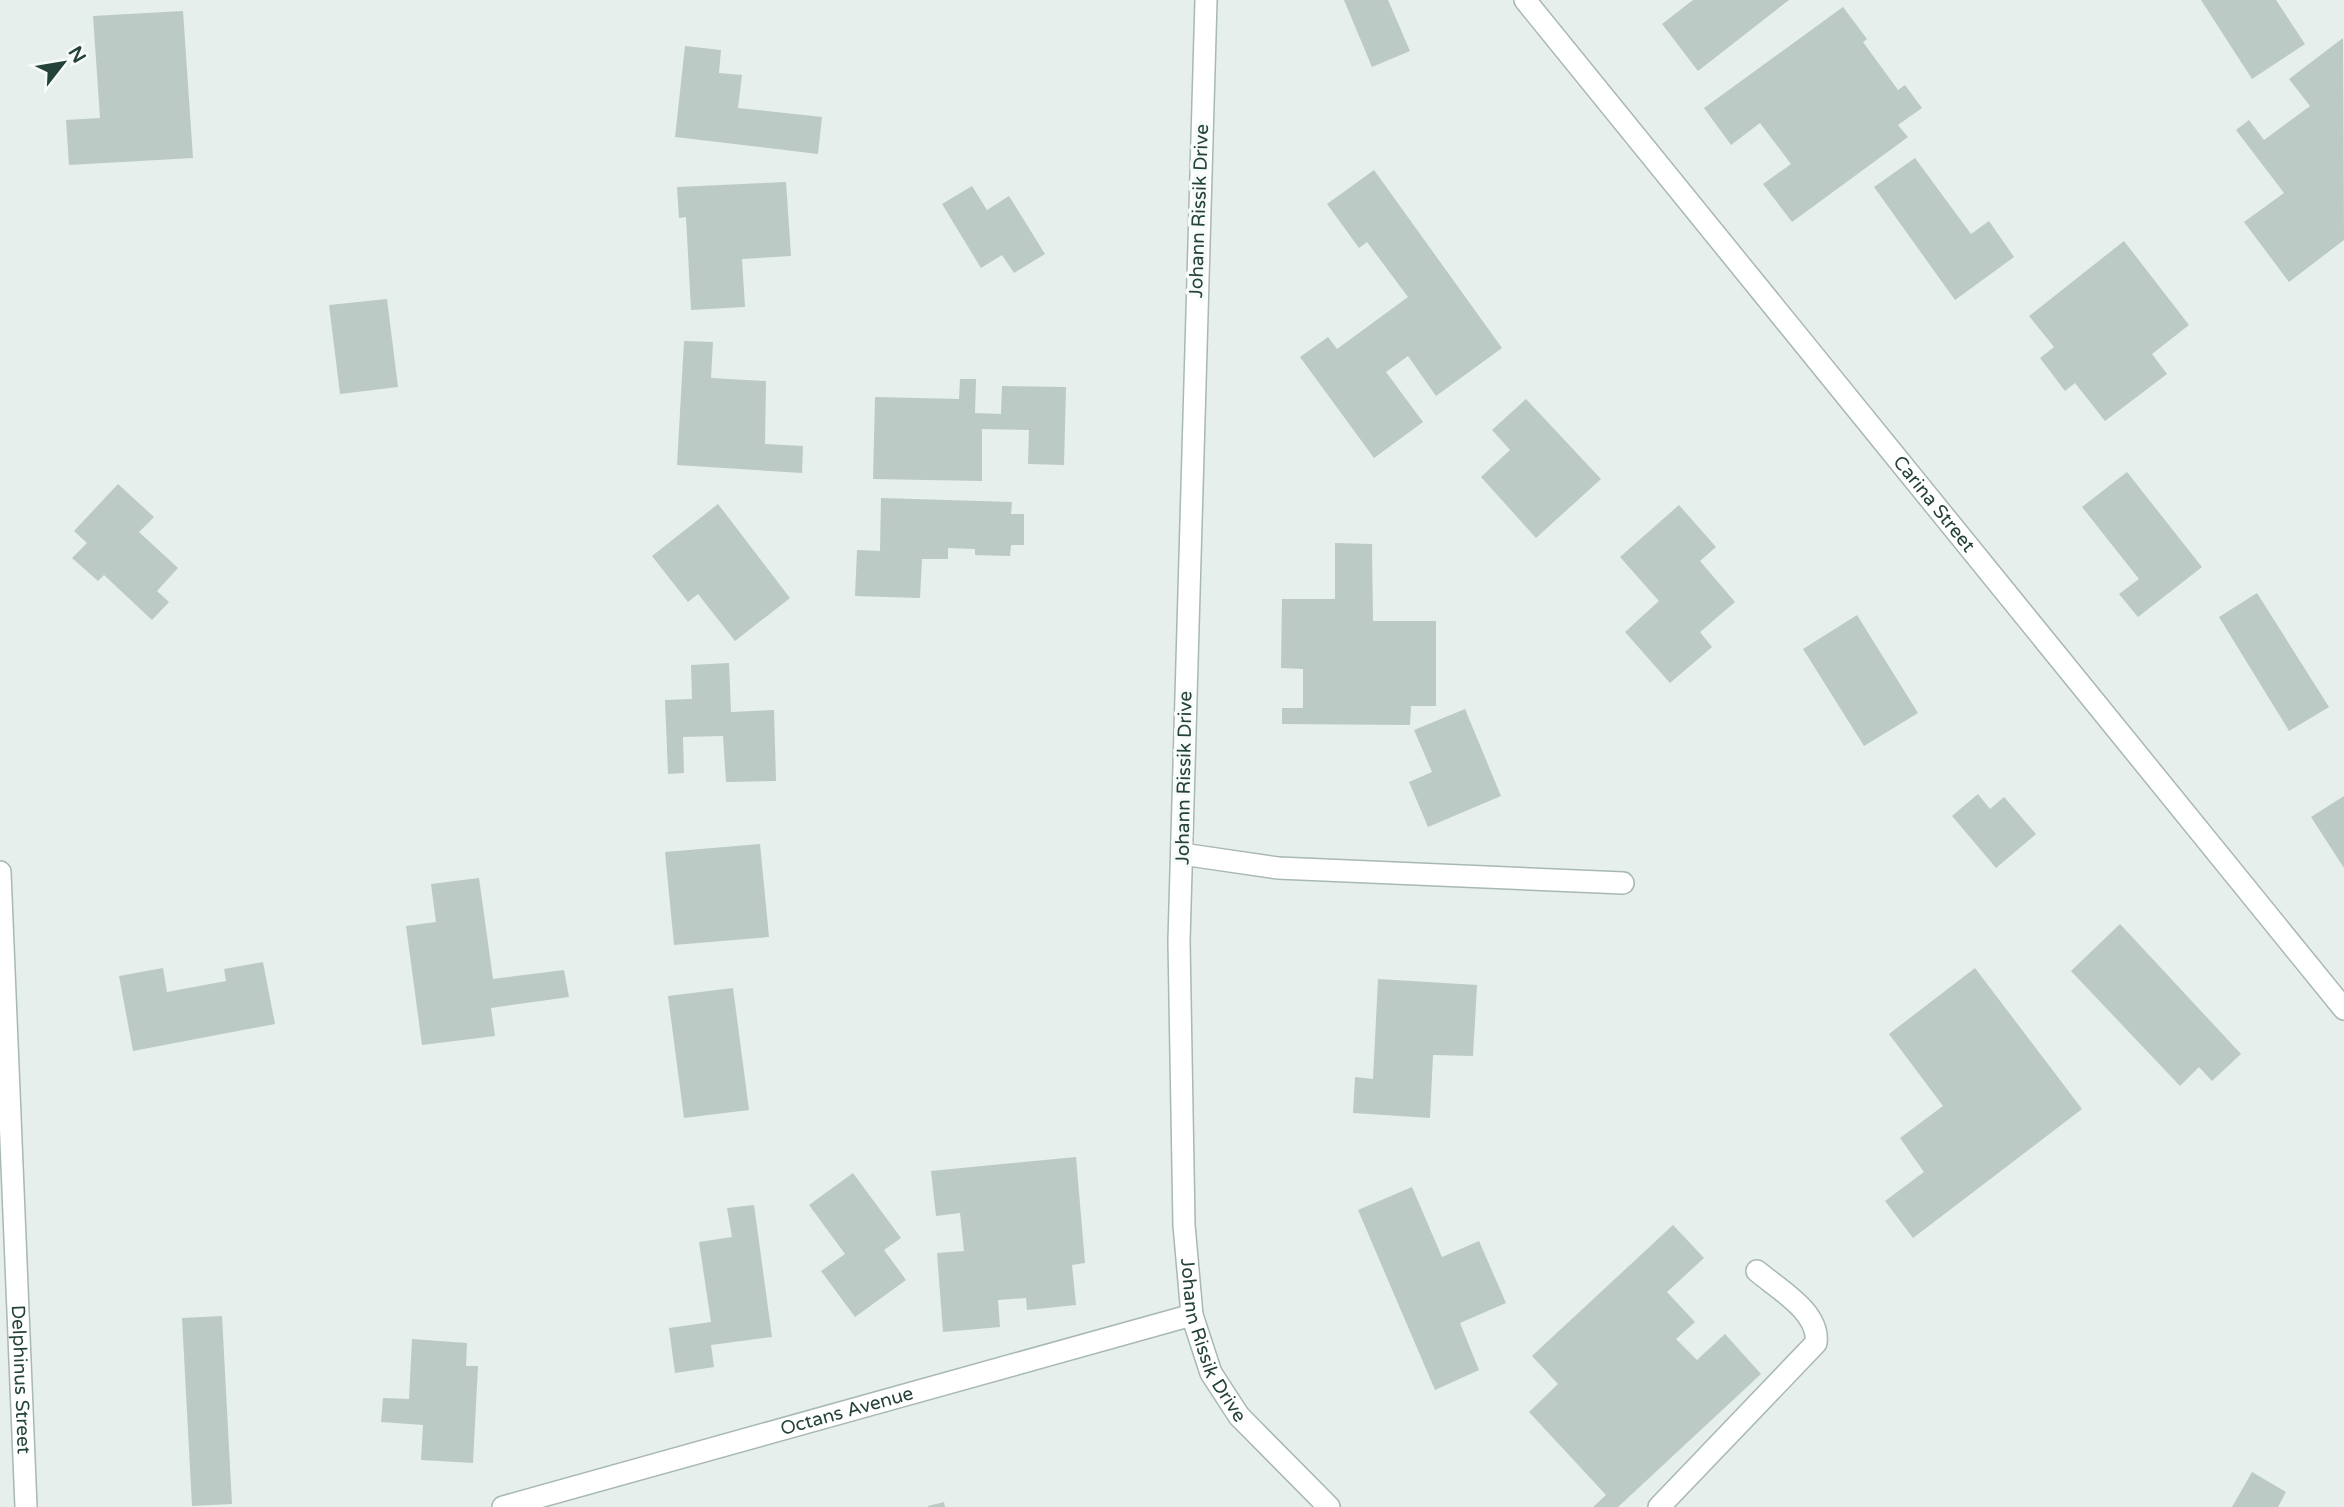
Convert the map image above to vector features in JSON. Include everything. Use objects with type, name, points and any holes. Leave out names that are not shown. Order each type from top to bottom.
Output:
[{"type":"street","name":"Johann Rissik Drive","points":[[1206,0],[1179,969],[1184,1225],[1192,1315],[1211,1373],[1239,1416],[1329,1507]]},
{"type":"street","name":"Carina Street","points":[[1525,0],[2344,1009]]},
{"type":"street","points":[[1182,855],[1278,868],[1623,883]]},
{"type":"street","name":"Delphinus Street","points":[[0,872],[26,1507]]},
{"type":"street","points":[[1658,1507],[1816,1343],[1818,1333],[1813,1320],[1757,1270]]},
{"type":"street","name":"Octans Avenue","points":[[503,1507],[1192,1315]]},
{"type":"building","points":[[1344,0],[1388,0],[1410,51],[1372,67]]},
{"type":"building","points":[[1693,0],[1789,0],[1698,71],[1662,24]]},
{"type":"building","points":[[2201,0],[2276,0],[2305,44],[2252,79]]},
{"type":"building","points":[[1843,7],[1867,39],[1863,42],[1898,90],[1905,85],[1922,108],[1898,125],[1908,137],[1792,222],[1763,184],[1791,164],[1760,123],[1731,145],[1704,108]]},
{"type":"building","points":[[183,11],[193,158],[69,165],[66,120],[100,118],[93,16]]},
{"type":"building","points":[[2343,38],[2344,240],[2289,282],[2244,222],[2284,193],[2236,130],[2249,120],[2264,140],[2310,106],[2289,79]]},
{"type":"building","points":[[685,46],[721,50],[719,73],[742,75],[738,108],[822,117],[818,154],[675,137]]},
{"type":"building","points":[[1915,158],[1971,234],[1989,221],[2014,257],[1955,300],[1874,187]]},
{"type":"building","points":[[1374,170],[1502,348],[1436,396],[1408,356],[1386,372],[1423,422],[1374,458],[1300,357],[1328,337],[1337,349],[1408,297],[1367,242],[1359,248],[1327,204]]},
{"type":"building","points":[[786,182],[791,256],[742,259],[745,307],[691,310],[686,217],[679,218],[677,187]]},
{"type":"building","points":[[972,186],[987,210],[1009,196],[1045,254],[1014,273],[1002,255],[981,268],[942,204]]},
{"type":"building","points":[[2124,241],[2189,325],[2152,354],[2167,374],[2105,421],[2075,383],[2065,391],[2040,358],[2054,347],[2029,316]]},
{"type":"building","points":[[387,299],[398,387],[340,394],[329,305]]},
{"type":"building","points":[[684,341],[713,342],[711,378],[766,381],[765,444],[803,446],[802,473],[677,465]]},
{"type":"building","points":[[960,379],[976,379],[975,413],[1001,414],[1002,386],[1066,387],[1064,465],[1028,464],[1029,430],[982,429],[982,481],[873,479],[875,397],[959,399]]},
{"type":"building","points":[[1526,399],[1601,479],[1536,538],[1481,477],[1510,450],[1492,430]]},
{"type":"building","points":[[2127,472],[2202,567],[2138,617],[2119,594],[2139,579],[2082,507]]},
{"type":"building","points":[[118,484],[154,517],[139,532],[178,568],[157,591],[169,602],[152,620],[104,575],[98,581],[72,558],[87,543],[74,531]]},
{"type":"building","points":[[881,498],[1012,502],[1011,514],[1024,514],[1024,545],[1011,545],[1010,556],[975,555],[975,549],[948,548],[948,559],[922,559],[920,598],[855,596],[857,550],[880,551]]},
{"type":"building","points":[[718,504],[790,598],[735,641],[698,594],[688,602],[652,556]]},
{"type":"building","points":[[1679,505],[1716,547],[1700,561],[1735,602],[1700,632],[1712,647],[1670,683],[1625,632],[1659,601],[1620,557]]},
{"type":"building","points":[[1335,543],[1372,544],[1373,621],[1436,621],[1436,706],[1411,706],[1410,725],[1282,724],[1282,708],[1303,708],[1303,669],[1281,668],[1282,599],[1335,599]]},
{"type":"building","points":[[2257,593],[2329,707],[2289,731],[2219,617]]},
{"type":"building","points":[[1857,615],[1918,713],[1864,746],[1803,649]]},
{"type":"building","points":[[729,663],[731,712],[774,710],[776,781],[726,782],[723,736],[683,737],[684,773],[668,774],[665,700],[692,699],[691,665]]},
{"type":"building","points":[[1465,709],[1501,796],[1428,827],[1409,782],[1432,772],[1414,730]]},
{"type":"building","points":[[1978,794],[1990,809],[2004,797],[2036,834],[1996,868],[1952,816]]},
{"type":"building","points":[[2344,796],[2344,868],[2311,817]]},
{"type":"building","points":[[760,844],[769,937],[674,945],[665,852]]},
{"type":"building","points":[[479,878],[493,979],[564,970],[569,997],[491,1008],[495,1036],[422,1045],[406,926],[436,922],[431,884]]},
{"type":"building","points":[[2120,924],[2241,1054],[2212,1081],[2199,1067],[2180,1086],[2071,971]]},
{"type":"building","points":[[263,962],[275,1024],[133,1051],[119,976],[163,968],[167,992],[226,981],[224,969]]},
{"type":"building","points":[[1975,968],[2082,1109],[1913,1238],[1885,1201],[1924,1172],[1900,1138],[1943,1106],[1889,1034]]},
{"type":"building","points":[[1378,979],[1477,985],[1473,1056],[1433,1055],[1430,1118],[1353,1113],[1355,1077],[1373,1079]]},
{"type":"building","points":[[733,988],[749,1110],[684,1118],[668,996]]},
{"type":"building","points":[[1076,1157],[1085,1263],[1072,1265],[1076,1305],[1027,1310],[1026,1298],[998,1300],[1000,1327],[943,1332],[937,1253],[964,1251],[960,1213],[936,1216],[931,1171]]},
{"type":"building","points":[[853,1173],[901,1238],[884,1250],[906,1280],[855,1317],[821,1271],[845,1254],[809,1205]]},
{"type":"building","points":[[1412,1187],[1442,1257],[1479,1241],[1506,1303],[1460,1323],[1479,1370],[1435,1390],[1358,1210]]},
{"type":"building","points":[[754,1205],[772,1337],[711,1345],[714,1367],[675,1373],[669,1328],[711,1322],[699,1242],[732,1237],[727,1208]]},
{"type":"building","points":[[1673,1225],[1704,1258],[1667,1292],[1695,1322],[1676,1339],[1697,1360],[1725,1334],[1761,1374],[1618,1507],[1593,1507],[1606,1495],[1529,1412],[1558,1384],[1532,1356]]},
{"type":"building","points":[[222,1316],[232,1504],[192,1506],[182,1318]]},
{"type":"building","points":[[412,1339],[467,1343],[466,1366],[478,1366],[473,1463],[421,1460],[423,1425],[381,1422],[383,1398],[409,1399]]},
{"type":"building","points":[[2252,1472],[2286,1492],[2278,1507],[2232,1507]]},
{"type":"building","points":[[944,1502],[945,1507],[928,1507],[928,1506]]}]
